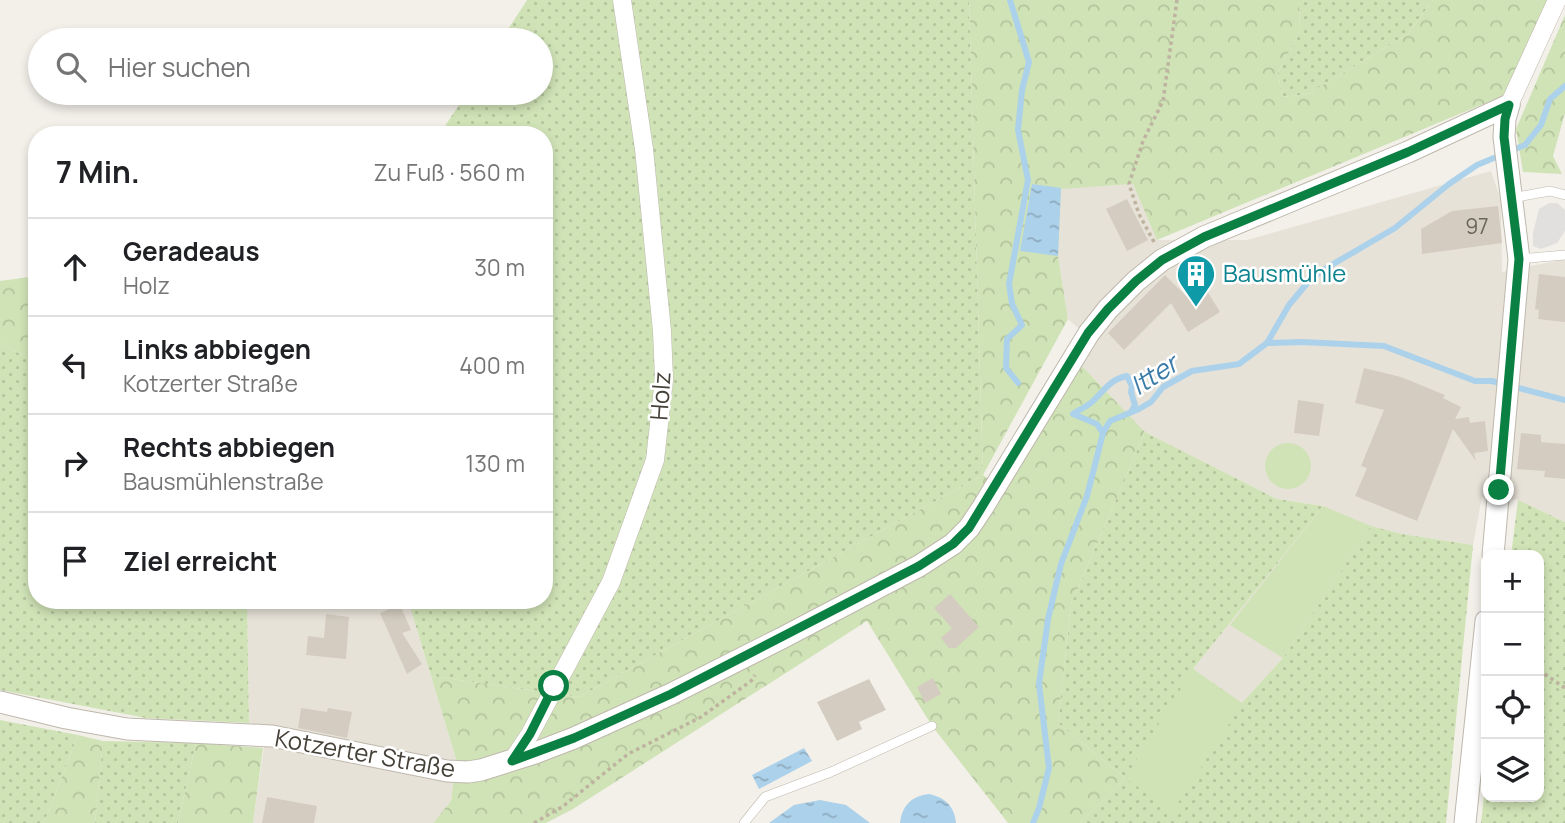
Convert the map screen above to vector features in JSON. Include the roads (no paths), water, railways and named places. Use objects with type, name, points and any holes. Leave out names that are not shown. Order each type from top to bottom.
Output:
[{"type":"street","name":"Holz","points":[[512,761],[530,734],[611,582],[655,460],[664,379],[662,331],[644,149],[622,0]]},
{"type":"street","points":[[1493,550],[1519,259],[1504,137],[1505,119],[1558,0]]},
{"type":"street","name":"Kotzerter Straße","points":[[0,702],[127,729],[272,736],[458,772],[481,770],[512,761],[574,738],[704,677],[919,566],[953,544],[969,528],[983,507],[1088,333],[1126,290],[1162,260],[1243,219],[1408,152],[1509,105]]},
{"type":"street","points":[[1465,823],[1481,669]]},
{"type":"lane","points":[[1512,198],[1550,191],[1565,195]]},
{"type":"lane","points":[[1519,259],[1564,255]]},
{"type":"lane","points":[[744,823],[765,797],[831,772],[932,726]]},
{"type":"water","points":[[1032,184],[1061,188],[1058,256],[1020,251]]},
{"type":"water","points":[[804,748],[812,761],[759,789],[752,775]]},
{"type":"water","points":[[929,794],[948,804],[956,823],[900,823],[909,802]]},
{"type":"water","points":[[820,800],[846,805],[870,823],[769,823],[794,805]]},
{"type":"waterway","points":[[1010,0],[1029,62],[1022,90],[1018,130],[1028,180],[1009,284],[1012,304],[1022,325],[1007,339],[1006,368],[1018,383]]},
{"type":"waterway","name":"Itter","points":[[1033,823],[1049,768],[1039,684],[1048,619],[1061,564],[1087,496],[1103,433],[1110,421],[1151,402],[1163,387],[1192,371],[1239,364],[1267,343],[1289,305],[1309,281],[1323,270],[1395,228],[1477,165],[1525,145],[1541,125],[1550,99],[1565,86]]},
{"type":"waterway","points":[[1267,343],[1384,346],[1475,381],[1492,381],[1565,400]]},
{"type":"waterway","points":[[1103,433],[1097,424],[1073,414],[1092,402],[1112,383],[1127,376],[1132,386],[1135,405],[1131,412]]},
{"type":"place","name":"Bausmühle","points":[[1196,308]]}]
